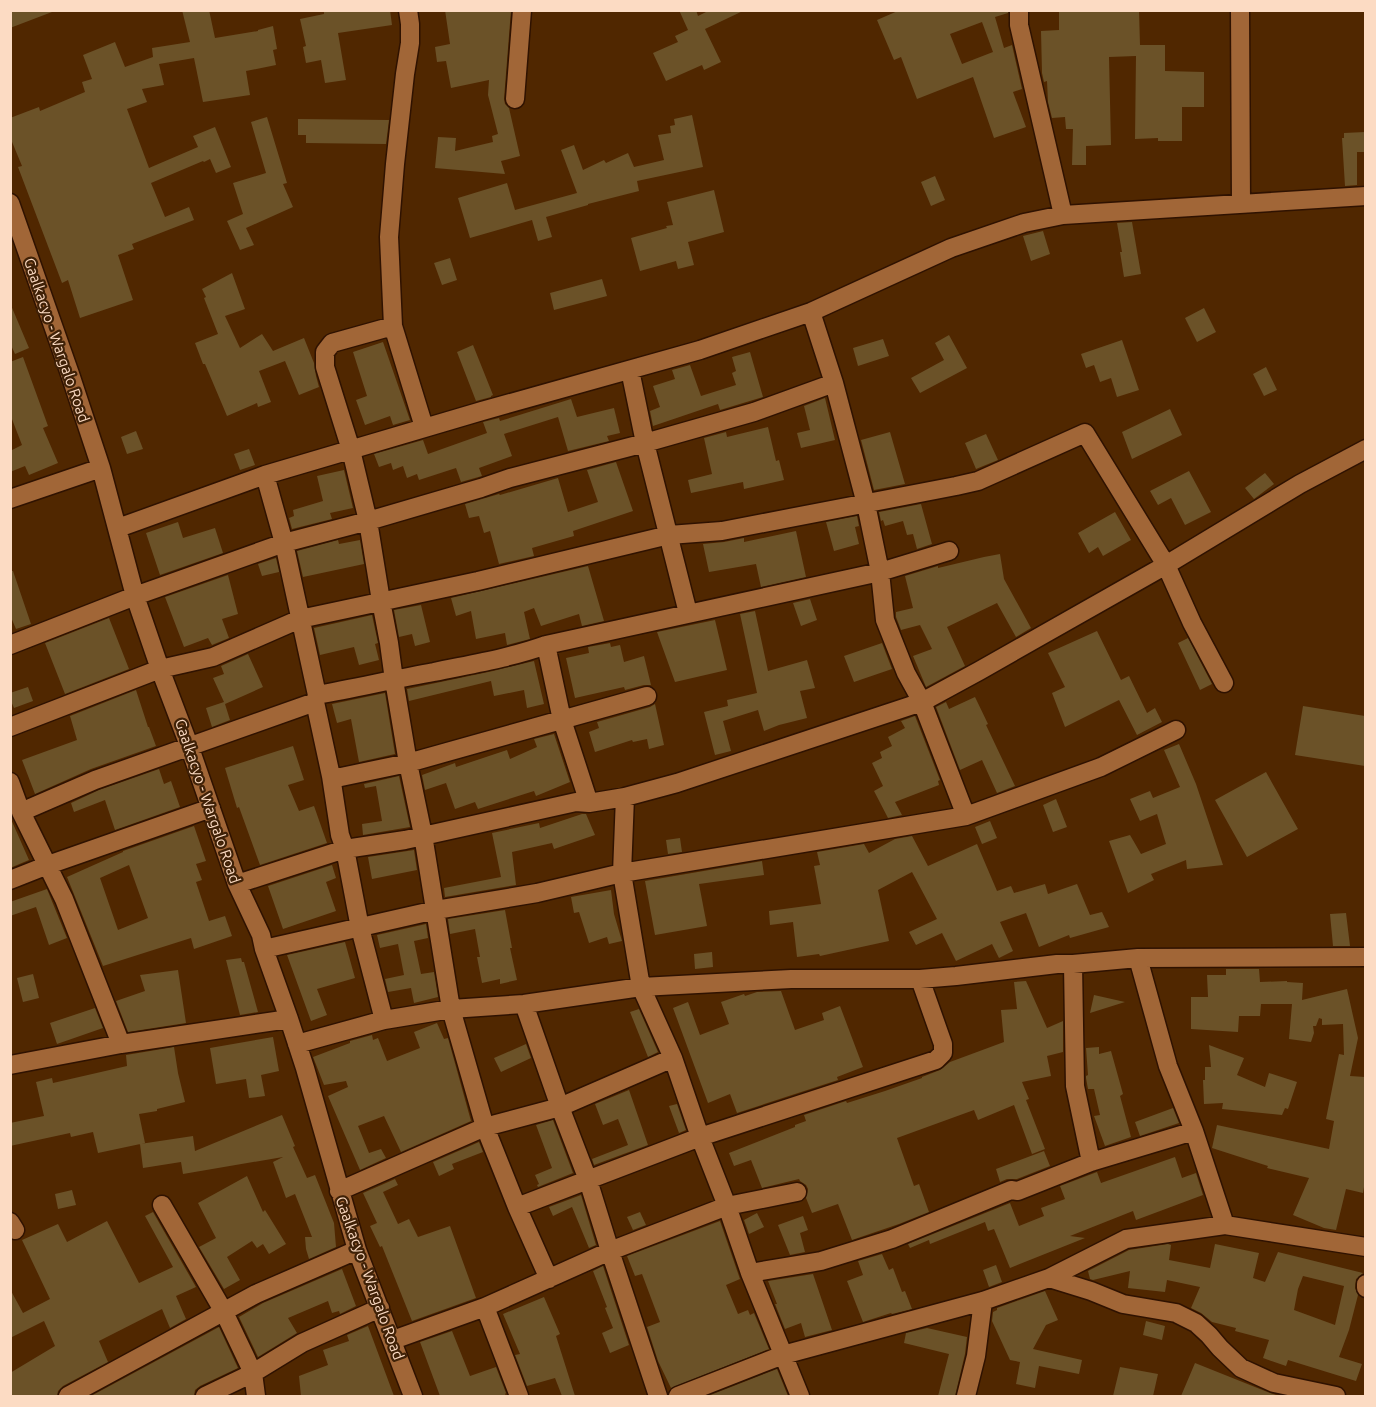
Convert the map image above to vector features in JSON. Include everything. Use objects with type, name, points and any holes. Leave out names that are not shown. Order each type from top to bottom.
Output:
[{"type":"street","points":[[408,10],[410,44],[395,164],[390,237],[393,326],[424,427]]},
{"type":"street","points":[[515,99],[522,10]]},
{"type":"street","points":[[1019,10],[1019,25],[1063,215]]},
{"type":"street","points":[[1240,10],[1241,204]]},
{"type":"street","points":[[118,528],[265,475],[424,427],[700,350],[811,312],[951,248],[1024,223],[1063,215],[1365,196]]},
{"type":"street","name":"Gaalkacyo - Wargalo Road","points":[[10,203],[101,468],[135,596],[237,884],[261,935],[290,1019],[357,1250],[413,1396]]},
{"type":"street","points":[[811,312],[834,383],[866,504],[880,572],[885,620],[906,673],[922,702],[966,816]]},
{"type":"street","points":[[393,326],[332,343],[325,352],[325,367],[351,450],[368,521],[408,763],[436,910],[450,1009],[485,1127],[549,1279]]},
{"type":"street","points":[[630,370],[645,443],[688,613]]},
{"type":"street","points":[[10,645],[135,596],[284,543],[368,521],[510,478],[754,412],[834,383]]},
{"type":"street","points":[[10,727],[160,669],[213,657],[300,619],[478,581],[669,535],[723,531],[978,481],[1085,433],[1166,565],[1192,623],[1224,682]]},
{"type":"street","points":[[237,884],[345,849],[405,840],[576,802],[625,796],[677,783],[922,702],[1166,565],[1300,484],[1365,450]]},
{"type":"street","points":[[10,499],[101,468]]},
{"type":"street","points":[[265,475],[284,543],[331,776],[340,835],[345,849],[360,928],[384,1020]]},
{"type":"street","points":[[21,812],[95,780],[190,748],[316,699],[688,613],[880,572],[949,551]]},
{"type":"street","points":[[546,645],[562,720],[589,802]]},
{"type":"street","points":[[331,776],[341,777],[408,763],[647,696]]},
{"type":"street","points":[[264,949],[436,910],[537,893],[622,873],[966,816],[1101,767],[1176,730]]},
{"type":"street","points":[[10,782],[21,812],[64,899],[121,1044]]},
{"type":"street","points":[[625,796],[622,873],[641,987],[673,1058],[750,1273],[800,1396]]},
{"type":"street","points":[[10,880],[211,808]]},
{"type":"street","points":[[297,1044],[384,1020],[450,1009],[524,1004],[641,987],[791,979],[920,979],[1138,958],[1365,957]]},
{"type":"street","points":[[1138,958],[1168,1066],[1194,1131],[1225,1225]]},
{"type":"street","points":[[1072,964],[1075,1086],[1092,1162]]},
{"type":"street","points":[[517,1207],[700,1137],[936,1060],[943,1053],[943,1044],[920,979]]},
{"type":"street","points":[[524,1004],[588,1180],[657,1396]]},
{"type":"street","points":[[10,1065],[121,1044],[290,1019]]},
{"type":"street","points":[[339,1191],[485,1127],[560,1107],[673,1058]]},
{"type":"street","points":[[750,1273],[821,1262],[892,1239],[1011,1190],[1018,1191],[1092,1162],[1194,1131]]},
{"type":"street","points":[[393,1341],[485,1307],[609,1251],[727,1206],[797,1192]]},
{"type":"street","points":[[162,1205],[224,1312],[253,1373],[256,1396]]},
{"type":"street","points":[[678,1396],[783,1355],[983,1301],[1049,1278],[1126,1239],[1225,1225],[1365,1247]]},
{"type":"street","points":[[68,1396],[256,1294],[357,1250]]},
{"type":"street","points":[[1049,1278],[1123,1304],[1176,1313],[1196,1323],[1241,1368],[1274,1383],[1336,1396]]},
{"type":"street","points":[[966,1396],[976,1356],[983,1301]]},
{"type":"street","points":[[485,1307],[519,1396]]},
{"type":"street","points":[[205,1396],[253,1373],[302,1343],[380,1308]]},
{"type":"building","points":[[10,10],[52,10],[52,12],[10,28]]},
{"type":"building","points":[[182,10],[209,10],[215,38],[258,31],[273,26],[277,49],[273,50],[276,65],[246,71],[250,95],[203,102],[194,58],[159,64],[164,85],[142,89],[147,102],[127,109],[149,168],[198,147],[193,136],[215,127],[231,167],[216,173],[210,159],[151,183],[165,217],[189,207],[194,220],[132,244],[134,249],[118,255],[133,300],[80,318],[68,280],[62,283],[18,167],[22,166],[10,137],[10,118],[39,107],[40,111],[85,92],[82,82],[92,79],[83,55],[115,42],[125,67],[153,57],[152,48],[190,42]]},
{"type":"building","points":[[324,10],[390,10],[392,25],[338,33],[346,80],[325,83],[321,60],[306,63],[303,47],[306,46],[300,19],[324,14]]},
{"type":"building","points":[[445,10],[511,10],[504,99],[509,108],[520,156],[501,161],[505,174],[435,168],[438,137],[456,138],[455,151],[493,142],[492,136],[498,134],[488,95],[489,80],[451,88],[446,61],[437,62],[435,47],[450,44]]},
{"type":"building","points":[[679,10],[696,10],[698,16],[710,10],[745,10],[705,29],[721,62],[704,70],[702,65],[666,81],[653,53],[678,42],[675,36],[688,30]]},
{"type":"building","points":[[900,10],[1008,10],[1008,13],[995,17],[1004,48],[1012,45],[1022,89],[1013,92],[1026,127],[994,138],[973,77],[917,99],[901,57],[894,60],[877,20]],"holes":[[[982,22],[993,52],[962,64],[950,34]]]},
{"type":"building","points":[[1059,10],[1139,10],[1140,45],[1165,45],[1165,71],[1204,72],[1204,107],[1182,107],[1182,141],[1158,141],[1158,138],[1135,139],[1136,56],[1109,57],[1111,145],[1086,146],[1086,165],[1072,165],[1073,129],[1066,129],[1065,117],[1052,118],[1048,102],[1047,81],[1044,82],[1042,73],[1041,31],[1059,30]]},
{"type":"building","points":[[692,115],[703,167],[637,181],[639,191],[546,217],[552,237],[538,241],[532,220],[470,238],[458,198],[507,183],[515,210],[577,193],[561,150],[574,145],[583,170],[604,160],[606,163],[628,153],[634,167],[664,160],[658,135],[671,133],[670,126],[675,125],[674,119]]},
{"type":"building","points":[[267,117],[287,183],[283,184],[293,207],[246,228],[254,245],[240,250],[227,221],[243,214],[233,183],[266,173],[251,122]]},
{"type":"building","points":[[298,119],[389,120],[386,144],[306,143],[306,135],[298,135]]},
{"type":"building","points":[[1365,132],[1365,152],[1357,152],[1357,185],[1345,186],[1342,138],[1344,138],[1344,133]]},
{"type":"building","points":[[935,176],[945,200],[931,206],[921,182]]},
{"type":"building","points":[[714,190],[724,232],[688,242],[694,265],[678,269],[676,261],[640,271],[631,238],[673,225],[667,202]]},
{"type":"building","points":[[1132,222],[1141,274],[1124,277],[1117,223]]},
{"type":"building","points":[[1043,231],[1050,254],[1031,261],[1023,236]]},
{"type":"building","points":[[450,258],[457,280],[442,285],[434,263]]},
{"type":"building","points":[[232,273],[245,309],[225,316],[240,348],[262,334],[273,351],[304,338],[314,363],[319,387],[299,395],[285,361],[259,371],[271,402],[258,407],[257,403],[227,416],[195,343],[218,334],[202,289]]},
{"type":"building","points":[[602,279],[607,296],[554,310],[550,293]]},
{"type":"building","points":[[10,303],[29,348],[15,354],[10,343]]},
{"type":"building","points":[[1204,308],[1216,332],[1197,342],[1185,318]]},
{"type":"building","points":[[949,335],[967,368],[920,393],[911,378],[944,360],[935,343]]},
{"type":"building","points":[[883,339],[889,356],[858,366],[853,348]]},
{"type":"building","points":[[1122,340],[1139,390],[1117,397],[1111,378],[1100,382],[1094,365],[1086,368],[1081,354]]},
{"type":"building","points":[[383,342],[410,420],[393,425],[390,416],[365,425],[356,400],[367,396],[353,352]]},
{"type":"building","points":[[473,345],[493,395],[476,401],[457,352]]},
{"type":"building","points":[[750,352],[763,397],[720,410],[718,404],[653,426],[650,411],[660,407],[653,386],[675,379],[672,370],[690,365],[701,396],[736,385],[732,373],[736,371],[732,357]]},
{"type":"building","points":[[23,357],[48,426],[43,428],[58,463],[29,475],[25,466],[10,472],[10,451],[22,445],[10,414],[10,362]]},
{"type":"building","points":[[1266,367],[1277,390],[1264,396],[1253,374]]},
{"type":"building","points":[[825,398],[835,440],[801,448],[797,433],[810,430],[804,406]]},
{"type":"building","points":[[571,399],[577,417],[614,408],[620,433],[607,436],[609,441],[568,451],[558,417],[504,434],[512,456],[479,468],[482,476],[461,482],[456,468],[419,480],[417,474],[407,478],[403,466],[393,470],[391,463],[379,467],[374,454],[423,440],[428,454],[487,433],[483,422],[499,418],[500,421]]},
{"type":"building","points":[[1170,409],[1182,435],[1132,459],[1122,432]]},
{"type":"building","points":[[768,427],[776,461],[779,460],[784,480],[744,489],[743,482],[691,493],[688,480],[712,474],[704,438],[726,432],[727,437]]},
{"type":"building","points":[[136,431],[143,449],[127,454],[121,437]]},
{"type":"building","points":[[890,432],[905,484],[874,490],[861,440]]},
{"type":"building","points":[[986,434],[998,460],[976,469],[965,443]]},
{"type":"building","points":[[249,449],[255,465],[240,470],[234,454]]},
{"type":"building","points":[[616,462],[633,511],[573,531],[574,536],[532,548],[534,556],[499,564],[490,531],[484,533],[479,516],[469,518],[465,504],[558,478],[568,512],[598,502],[587,470]]},
{"type":"building","points":[[344,470],[353,508],[330,513],[332,519],[292,529],[289,518],[294,516],[293,510],[323,501],[317,476]]},
{"type":"building","points":[[1189,471],[1211,512],[1185,525],[1171,498],[1158,505],[1150,491]]},
{"type":"building","points":[[1265,473],[1274,484],[1254,499],[1245,488]]},
{"type":"building","points":[[921,504],[932,544],[917,549],[913,534],[907,535],[903,521],[885,526],[879,512]]},
{"type":"building","points":[[1115,512],[1131,540],[1103,556],[1098,547],[1089,553],[1078,533]]},
{"type":"building","points":[[857,516],[859,526],[855,527],[859,544],[834,551],[826,522]]},
{"type":"building","points":[[178,522],[183,538],[215,528],[223,553],[160,575],[146,533]]},
{"type":"building","points":[[796,531],[806,577],[761,587],[756,564],[709,572],[703,544],[744,538],[744,542]]},
{"type":"building","points":[[338,540],[339,544],[360,540],[364,564],[303,577],[297,551]]},
{"type":"building","points":[[1000,554],[1004,579],[1031,628],[1016,637],[997,603],[947,627],[965,666],[926,687],[913,656],[932,649],[920,625],[901,630],[896,617],[896,612],[913,608],[905,576],[938,566],[938,568]]},
{"type":"building","points":[[276,558],[281,580],[279,572],[262,576],[258,564]]},
{"type":"building","points":[[588,566],[604,621],[582,626],[579,614],[541,626],[534,608],[524,612],[530,639],[507,645],[505,633],[476,639],[471,611],[456,616],[451,598]]},
{"type":"building","points":[[10,571],[13,571],[31,624],[16,629],[10,615]]},
{"type":"building","points":[[228,575],[238,614],[222,619],[229,638],[212,645],[208,638],[184,647],[165,597]]},
{"type":"building","points":[[810,599],[817,620],[801,626],[793,603]]},
{"type":"building","points":[[421,605],[430,642],[415,646],[412,634],[399,637],[394,610]]},
{"type":"building","points":[[755,611],[768,671],[807,660],[815,688],[800,691],[807,718],[764,731],[758,710],[723,721],[731,751],[715,755],[704,712],[728,706],[727,700],[757,693],[740,614]]},
{"type":"building","points":[[372,615],[379,660],[359,665],[354,647],[320,655],[314,628]]},
{"type":"building","points":[[109,618],[129,669],[65,694],[45,643]]},
{"type":"building","points":[[715,620],[727,670],[675,682],[657,632]]},
{"type":"building","points":[[1097,631],[1121,680],[1129,676],[1147,713],[1155,708],[1162,722],[1137,735],[1119,700],[1065,727],[1052,693],[1065,687],[1048,653]]},
{"type":"building","points":[[1188,638],[1212,684],[1200,690],[1178,643]]},
{"type":"building","points":[[610,643],[611,647],[620,645],[624,662],[644,656],[651,685],[625,690],[624,687],[575,698],[566,658],[589,653],[588,647]]},
{"type":"building","points":[[882,643],[892,669],[854,682],[844,656]]},
{"type":"building","points":[[248,654],[263,687],[225,704],[230,720],[212,727],[206,708],[224,702],[213,678],[224,674],[221,666]]},
{"type":"building","points":[[534,661],[544,704],[527,708],[524,690],[494,696],[491,681],[409,701],[407,689]]},
{"type":"building","points":[[28,687],[33,701],[14,708],[10,693]]},
{"type":"building","points":[[136,690],[156,746],[91,769],[35,794],[22,760],[77,740],[70,716]]},
{"type":"building","points":[[385,693],[395,754],[359,762],[351,719],[337,723],[332,704]]},
{"type":"building","points":[[975,697],[1015,786],[997,793],[982,760],[960,770],[936,707],[946,702],[949,709]]},
{"type":"building","points":[[655,704],[664,745],[649,749],[647,739],[633,742],[632,740],[595,752],[589,732],[599,728],[597,722]]},
{"type":"building","points":[[1303,706],[1365,716],[1365,766],[1295,755]]},
{"type":"building","points":[[915,716],[940,780],[939,785],[895,802],[902,815],[888,818],[874,791],[883,786],[872,763],[882,758],[880,752],[892,746],[888,737],[905,728],[901,721]]},
{"type":"building","points":[[554,734],[570,782],[536,796],[534,791],[478,809],[475,802],[455,809],[446,783],[425,790],[422,775],[455,763],[456,767],[507,750],[510,759],[537,747],[534,739]]},
{"type":"building","points":[[1179,744],[1196,784],[1223,865],[1187,869],[1186,860],[1151,874],[1154,880],[1128,893],[1109,841],[1130,835],[1141,854],[1166,844],[1157,814],[1140,821],[1130,799],[1150,791],[1153,798],[1180,787],[1164,750]]},
{"type":"building","points":[[293,746],[304,780],[288,785],[299,811],[314,806],[327,843],[260,865],[239,807],[237,808],[225,768]]},
{"type":"building","points":[[159,769],[164,784],[171,781],[180,807],[115,830],[105,800],[74,812],[71,803],[99,790]]},
{"type":"building","points":[[1266,772],[1298,829],[1247,857],[1215,800]]},
{"type":"building","points":[[399,776],[410,827],[363,835],[362,824],[382,821],[376,786],[365,788],[364,784]]},
{"type":"building","points":[[1056,799],[1067,827],[1053,832],[1043,805]]},
{"type":"building","points":[[586,814],[595,835],[554,849],[552,843],[512,852],[516,885],[445,897],[444,888],[501,877],[492,833],[539,823],[540,828]]},
{"type":"building","points":[[10,817],[29,860],[10,868]]},
{"type":"building","points":[[990,821],[997,838],[982,844],[975,827]]},
{"type":"building","points":[[194,826],[206,861],[196,864],[202,880],[196,882],[209,921],[225,916],[232,936],[194,949],[191,938],[103,966],[67,877],[123,851]],"holes":[[[129,865],[148,918],[118,930],[100,878]]]},
{"type":"building","points":[[912,836],[928,866],[977,844],[997,891],[1011,886],[1014,893],[1045,884],[1048,894],[1077,884],[1090,915],[1102,912],[1109,927],[1070,938],[1069,935],[1039,947],[1026,913],[1000,922],[1013,951],[999,958],[992,944],[956,961],[942,933],[916,945],[909,932],[937,919],[912,872],[878,890],[889,941],[820,956],[819,954],[797,957],[793,922],[770,925],[769,911],[821,904],[814,866],[820,865],[817,852],[864,844],[869,853],[895,839]]},
{"type":"building","points":[[680,838],[682,852],[668,854],[666,840]]},
{"type":"building","points":[[414,850],[417,870],[372,879],[368,857]]},
{"type":"building","points":[[762,861],[764,875],[699,884],[707,926],[655,935],[645,881]]},
{"type":"building","points":[[332,865],[336,878],[326,882],[336,911],[283,929],[268,886]]},
{"type":"building","points":[[47,889],[67,938],[49,945],[36,907],[10,916],[10,902]]},
{"type":"building","points":[[611,890],[614,914],[622,941],[609,944],[607,937],[589,943],[579,912],[574,913],[571,897]]},
{"type":"building","points":[[505,910],[517,980],[500,984],[500,979],[482,983],[475,929],[450,934],[448,919]]},
{"type":"building","points":[[1346,913],[1350,946],[1333,946],[1330,914]]},
{"type":"building","points":[[426,924],[428,938],[414,941],[421,974],[434,972],[438,997],[414,1003],[411,988],[388,992],[385,979],[404,975],[398,944],[380,948],[377,935]]},
{"type":"building","points":[[345,942],[355,978],[317,989],[327,1015],[311,1021],[287,955]]},
{"type":"building","points":[[712,952],[713,967],[695,969],[694,954]]},
{"type":"building","points":[[241,958],[258,1012],[240,1015],[226,960]]},
{"type":"building","points":[[1226,969],[1259,969],[1260,982],[1303,983],[1302,1000],[1347,989],[1358,1038],[1350,1076],[1365,1077],[1365,1181],[1363,1193],[1346,1189],[1336,1230],[1324,1228],[1293,1215],[1309,1178],[1267,1168],[1268,1166],[1212,1148],[1217,1125],[1329,1149],[1334,1121],[1326,1119],[1339,1054],[1344,1055],[1343,1024],[1322,1025],[1322,1019],[1319,1018],[1316,1026],[1313,1026],[1314,1033],[1311,1042],[1289,1039],[1292,1004],[1261,1004],[1260,1016],[1239,1016],[1238,1032],[1191,1029],[1191,997],[1208,997],[1207,975],[1226,975]]},
{"type":"building","points":[[178,970],[186,1023],[128,1032],[116,1001],[145,991],[140,975]]},
{"type":"building","points":[[33,974],[39,998],[23,1002],[17,978]]},
{"type":"building","points":[[1026,981],[1047,1028],[1063,1021],[1063,1052],[1047,1056],[1051,1076],[1022,1082],[1029,1099],[1026,1100],[1045,1149],[1032,1154],[1014,1105],[978,1120],[974,1110],[897,1138],[914,1186],[919,1184],[929,1212],[852,1240],[838,1204],[812,1213],[806,1198],[808,1189],[799,1179],[762,1188],[751,1160],[734,1166],[729,1153],[795,1127],[806,1121],[804,1115],[922,1078],[940,1070],[950,1062],[1004,1042],[1001,1010],[1017,1009],[1014,982]]},
{"type":"building","points":[[781,991],[795,1030],[824,1020],[822,1013],[840,1006],[863,1067],[837,1077],[838,1080],[737,1113],[730,1094],[708,1103],[673,1008],[688,1002],[700,1035],[729,1024],[721,1002],[744,994],[745,996],[757,992]]},
{"type":"building","points":[[1094,995],[1125,1002],[1090,1013]]},
{"type":"building","points":[[95,1008],[103,1028],[57,1044],[50,1023]]},
{"type":"building","points":[[639,1009],[658,1052],[648,1057],[630,1012]]},
{"type":"building","points":[[437,1023],[444,1039],[448,1038],[471,1121],[401,1152],[384,1116],[358,1126],[369,1153],[381,1149],[386,1158],[360,1170],[328,1096],[348,1087],[346,1081],[324,1085],[313,1057],[350,1043],[350,1041],[372,1035],[373,1040],[378,1038],[387,1061],[420,1048],[414,1032]]},
{"type":"building","points":[[273,1037],[279,1071],[261,1075],[265,1096],[249,1098],[246,1079],[216,1084],[210,1048]]},
{"type":"building","points":[[526,1044],[531,1058],[501,1072],[494,1058]]},
{"type":"building","points":[[1209,1045],[1244,1058],[1237,1075],[1265,1087],[1269,1073],[1297,1082],[1288,1109],[1285,1108],[1282,1115],[1222,1109],[1223,1103],[1204,1104],[1205,1067],[1211,1067]]},
{"type":"building","points":[[174,1047],[185,1102],[139,1114],[145,1143],[98,1153],[93,1132],[71,1137],[70,1133],[10,1146],[10,1123],[44,1116],[36,1082],[52,1078],[53,1083],[127,1066],[126,1055]]},
{"type":"building","points":[[1099,1047],[1099,1054],[1111,1051],[1123,1094],[1120,1096],[1131,1137],[1105,1146],[1094,1116],[1100,1115],[1094,1089],[1088,1089],[1086,1078],[1088,1075],[1086,1048]]},
{"type":"building","points":[[629,1090],[648,1145],[594,1165],[592,1159],[628,1145],[618,1119],[603,1125],[595,1104]]},
{"type":"building","points":[[677,1104],[686,1130],[679,1133],[669,1106]]},
{"type":"building","points":[[1173,1108],[1179,1123],[1140,1136],[1135,1122]]},
{"type":"building","points":[[282,1115],[307,1178],[315,1175],[334,1223],[336,1247],[309,1259],[305,1237],[312,1237],[295,1194],[286,1198],[273,1162],[283,1157],[183,1174],[181,1162],[143,1168],[140,1144],[193,1136],[195,1151]]},
{"type":"building","points":[[553,1120],[573,1173],[538,1187],[535,1175],[552,1168],[536,1125]]},
{"type":"building","points":[[479,1142],[483,1152],[452,1164],[454,1169],[439,1176],[433,1162]]},
{"type":"building","points":[[1044,1151],[1050,1166],[1017,1179],[1000,1182],[996,1169]]},
{"type":"building","points":[[1175,1157],[1182,1178],[1196,1173],[1203,1195],[1136,1220],[1133,1211],[1070,1236],[1085,1238],[1010,1268],[994,1229],[988,1231],[985,1222],[930,1244],[929,1240],[910,1248],[908,1244],[1010,1203],[1019,1226],[1044,1216],[1041,1208],[1065,1199],[1060,1186],[1097,1172],[1101,1183]]},
{"type":"building","points":[[247,1176],[263,1212],[265,1210],[286,1244],[269,1254],[263,1244],[257,1248],[252,1241],[227,1257],[240,1280],[224,1289],[199,1247],[216,1238],[198,1203]]},
{"type":"building","points":[[395,1179],[398,1185],[383,1192],[398,1224],[409,1219],[418,1237],[450,1226],[476,1298],[412,1321],[382,1246],[380,1247],[370,1226],[377,1223],[363,1193]]},
{"type":"building","points":[[72,1190],[76,1205],[58,1209],[55,1194]]},
{"type":"building","points":[[581,1195],[596,1245],[589,1248],[572,1207],[553,1216],[549,1207]]},
{"type":"building","points":[[153,1212],[196,1287],[176,1296],[186,1319],[170,1328],[162,1309],[99,1341],[108,1362],[63,1386],[57,1396],[10,1396],[10,1373],[55,1346],[44,1321],[10,1338],[10,1289],[23,1313],[50,1299],[22,1240],[58,1224],[67,1242],[107,1221],[139,1283],[173,1267],[145,1216]]},
{"type":"building","points":[[640,1212],[646,1225],[633,1230],[627,1217]]},
{"type":"building","points":[[757,1213],[764,1227],[749,1234],[744,1220]]},
{"type":"building","points":[[803,1216],[808,1230],[800,1233],[805,1252],[790,1255],[778,1225]]},
{"type":"building","points":[[720,1221],[740,1279],[726,1285],[738,1314],[748,1310],[750,1315],[754,1313],[769,1349],[671,1388],[658,1361],[647,1327],[660,1322],[642,1274],[635,1276],[627,1256]]},
{"type":"building","points":[[1168,1244],[1171,1245],[1169,1260],[1210,1268],[1215,1244],[1259,1253],[1253,1278],[1265,1282],[1278,1252],[1363,1273],[1356,1279],[1355,1288],[1358,1295],[1339,1357],[1362,1364],[1356,1381],[1288,1360],[1286,1366],[1263,1358],[1269,1340],[1212,1322],[1191,1308],[1200,1287],[1167,1280],[1165,1292],[1128,1288],[1130,1271],[1090,1279],[1088,1271],[1129,1250]],"holes":[[[1303,1276],[1344,1286],[1335,1325],[1294,1310]]]},
{"type":"building","points":[[882,1254],[889,1270],[893,1268],[902,1292],[905,1291],[912,1309],[863,1322],[847,1281],[863,1275],[858,1261]]},
{"type":"building","points":[[996,1265],[1002,1282],[989,1287],[983,1270]]},
{"type":"building","points":[[603,1266],[629,1345],[610,1353],[602,1333],[613,1328],[593,1271]]},
{"type":"building","points":[[342,1269],[356,1306],[340,1314],[339,1311],[332,1313],[328,1301],[288,1318],[297,1333],[258,1357],[239,1317],[263,1303]]},
{"type":"building","points":[[813,1274],[832,1330],[805,1337],[801,1323],[785,1329],[768,1281]]},
{"type":"building","points":[[1045,1291],[1058,1320],[1046,1325],[1033,1349],[1082,1360],[1079,1374],[1039,1366],[1035,1388],[1016,1384],[1020,1362],[1010,1360],[992,1321],[993,1312],[997,1308]]},
{"type":"building","points":[[544,1297],[560,1334],[556,1336],[575,1396],[562,1396],[555,1378],[527,1386],[515,1355],[520,1354],[503,1314]]},
{"type":"building","points":[[1146,1321],[1165,1326],[1162,1340],[1143,1335]]},
{"type":"building","points":[[368,1326],[394,1396],[301,1396],[299,1376],[328,1365],[323,1350],[349,1341],[347,1335]]},
{"type":"building","points":[[219,1327],[238,1368],[200,1386],[195,1390],[194,1396],[91,1396]]},
{"type":"building","points":[[927,1328],[967,1337],[955,1396],[938,1396],[949,1354],[904,1343],[906,1333]]},
{"type":"building","points":[[452,1331],[470,1376],[496,1367],[506,1396],[440,1396],[420,1342]]},
{"type":"building","points":[[1195,1363],[1270,1393],[1279,1396],[1181,1396]]},
{"type":"building","points":[[1120,1367],[1158,1374],[1153,1396],[1113,1396]]},
{"type":"building","points":[[777,1369],[788,1396],[708,1396]]}]
